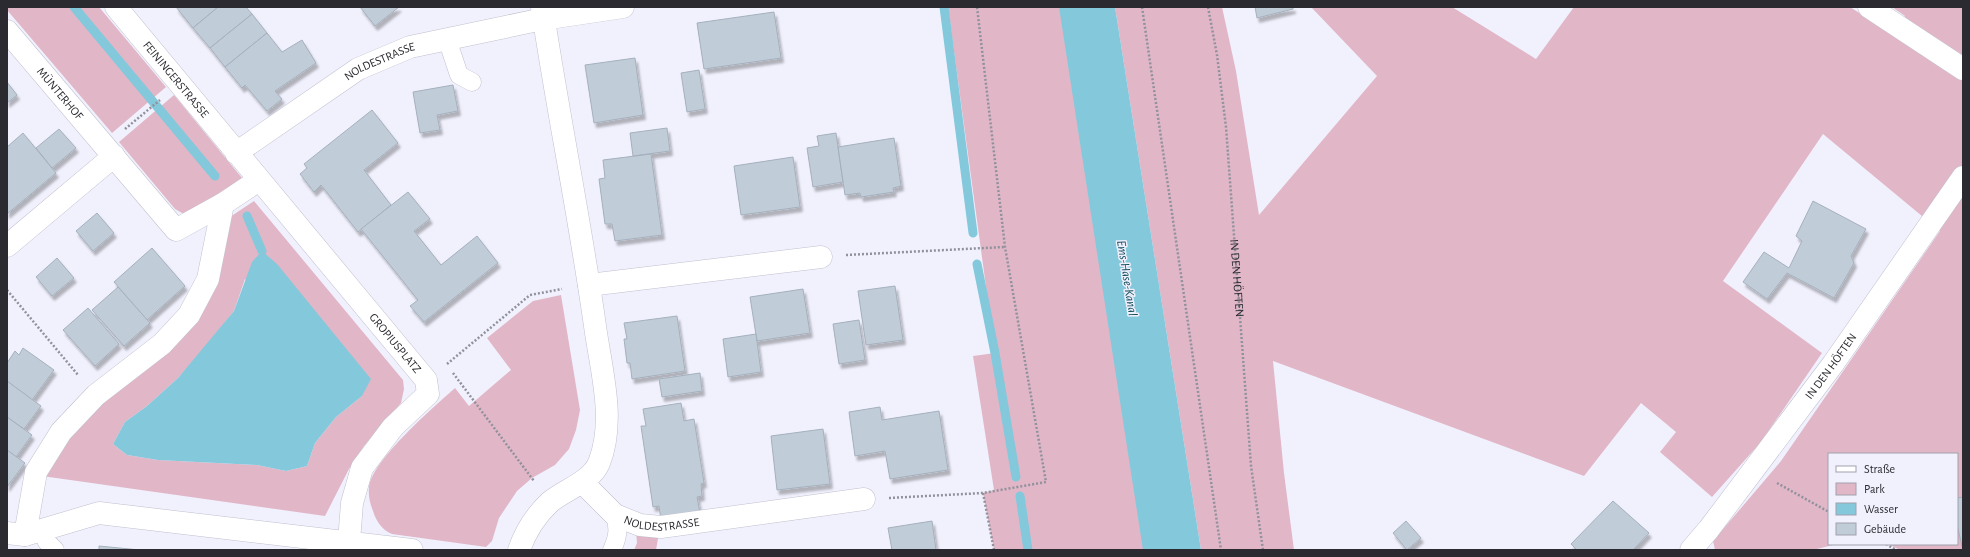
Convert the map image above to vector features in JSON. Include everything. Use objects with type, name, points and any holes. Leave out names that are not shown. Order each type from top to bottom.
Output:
[{"type":"street","name":"FEININGERSTRASSE","points":[[116,7],[236,153]]},
{"type":"street","name":"NOLDESTRASSE","points":[[236,153],[358,69],[410,47],[447,39],[543,13],[623,7]]},
{"type":"street","points":[[1869,7],[1963,69]]},
{"type":"street","points":[[519,550],[534,520],[550,502],[582,482],[598,464],[607,433],[606,409],[589,285],[543,13]]},
{"type":"street","name":"MÜNTERHOF","points":[[7,31],[176,230],[223,204]]},
{"type":"street","points":[[7,246],[109,151]]},
{"type":"street","name":"GROPIUSPLATZ","points":[[236,153],[426,380],[428,394],[393,426],[362,468],[352,503],[348,541]]},
{"type":"street","name":"IN DEN HÖFTEN","points":[[1691,550],[1833,364],[1963,177]]},
{"type":"street","points":[[259,180],[223,204],[208,279],[189,315],[162,344],[96,395],[61,432],[36,472],[24,533],[99,513],[348,541],[412,550]]},
{"type":"street","points":[[589,285],[821,257]]},
{"type":"street","name":"NOLDESTRASSE","points":[[582,482],[615,515],[640,525],[661,527],[864,499]]},
{"type":"lane","points":[[447,39],[459,75],[472,82]]},
{"type":"lane","points":[[612,550],[618,538],[618,526],[615,515]]},
{"type":"lane","points":[[24,533],[47,542],[55,550]]},
{"type":"path","points":[[864,499],[983,493],[1046,482],[1005,247],[977,7]]},
{"type":"path","points":[[1142,7],[1220,550]]},
{"type":"path","name":"IN DEN HÖFTEN","points":[[1208,7],[1217,55],[1226,127],[1251,466],[1263,550]]},
{"type":"path","points":[[109,151],[180,83]]},
{"type":"path","points":[[821,257],[1005,247]]},
{"type":"path","points":[[550,502],[446,365],[530,295],[589,285]]},
{"type":"path","points":[[7,290],[96,395]]},
{"type":"path","points":[[1753,470],[1828,511]]},
{"type":"path","points":[[983,493],[994,550]]},
{"type":"green space","points":[[7,7],[99,7],[166,87],[112,133],[7,10]]},
{"type":"green space","points":[[948,7],[1060,7],[1144,550],[994,550],[983,493],[994,490],[973,356],[995,353]]},
{"type":"green space","points":[[1115,7],[1222,7],[1236,71],[1259,215],[1377,76],[1311,7],[1452,7],[1536,59],[1574,7],[1850,7],[1892,34],[1905,16],[1892,7],[1963,7],[1963,550],[1900,550],[1890,545],[1958,545],[1958,453],[1828,453],[1828,545],[1833,545],[1813,550],[1715,550],[1713,541],[1781,461],[1940,231],[1823,134],[1723,281],[1822,353],[1761,442],[1712,497],[1660,452],[1676,432],[1641,403],[1584,476],[1273,361],[1284,473],[1294,550],[1201,550]]},
{"type":"green space","points":[[174,95],[242,178],[222,193],[188,213],[182,213],[175,209],[119,142]]},
{"type":"green space","points":[[254,201],[403,380],[404,389],[401,403],[364,446],[349,469],[325,516],[42,476],[68,434],[101,400],[169,350],[230,217]],"holes":[[[245,279],[362,396],[336,417],[315,443],[307,466],[286,471],[257,465],[158,460],[127,455],[113,444],[125,422],[147,406],[178,378],[208,344],[234,311]]]},
{"type":"green space","points":[[561,295],[580,410],[576,430],[569,449],[555,465],[532,478],[517,491],[499,518],[492,541],[486,547],[392,534],[385,530],[376,518],[371,505],[369,493],[369,487],[373,476],[381,463],[406,434],[455,388],[469,406],[511,370],[487,338],[533,301]]},
{"type":"green space","points":[[636,532],[659,533],[656,550],[634,550],[637,543]]},
{"type":"water","name":"Ems-Hase-Kanal","points":[[1059,7],[1115,7],[1201,550],[1143,550]]},
{"type":"water","points":[[262,251],[277,264],[371,379],[362,396],[336,417],[315,443],[307,466],[286,471],[257,465],[158,460],[127,455],[113,444],[125,422],[147,406],[178,378],[234,311],[252,262]]},
{"type":"building","points":[[176,7],[218,7],[193,28]]},
{"type":"building","points":[[218,7],[246,7],[252,14],[210,48],[193,28]]},
{"type":"building","points":[[360,7],[399,7],[375,26]]},
{"type":"building","points":[[1255,7],[1293,7],[1293,9],[1257,18]]},
{"type":"building","points":[[774,12],[781,58],[704,69],[697,23]]},
{"type":"building","points":[[252,14],[267,33],[225,67],[210,48]]},
{"type":"building","points":[[267,33],[282,52],[302,40],[316,63],[275,91],[282,99],[267,111],[245,85],[242,88],[225,67]]},
{"type":"building","points":[[635,58],[643,115],[594,123],[585,65]]},
{"type":"building","points":[[699,70],[705,109],[687,112],[681,73]]},
{"type":"building","points":[[7,82],[17,95],[7,103]]},
{"type":"building","points":[[453,85],[458,111],[437,115],[440,130],[420,133],[413,92]]},
{"type":"building","points":[[372,110],[398,143],[364,170],[391,205],[358,232],[321,185],[314,192],[300,174],[307,168],[304,164]]},
{"type":"building","points":[[667,128],[670,151],[633,156],[630,133]]},
{"type":"building","points":[[59,129],[76,148],[52,168],[36,148]]},
{"type":"building","points":[[23,133],[56,173],[7,214],[7,147]]},
{"type":"building","points":[[836,133],[843,182],[813,187],[807,148],[819,146],[817,136]]},
{"type":"building","points":[[894,138],[901,186],[893,188],[894,192],[861,197],[860,193],[845,195],[838,147]]},
{"type":"building","points":[[651,154],[662,235],[615,241],[612,224],[605,224],[599,179],[605,178],[603,160]]},
{"type":"building","points":[[793,157],[800,207],[741,215],[734,166]]},
{"type":"building","points":[[408,192],[430,219],[414,231],[441,265],[477,236],[498,263],[424,322],[410,306],[418,300],[361,229]]},
{"type":"building","points":[[1813,201],[1866,229],[1851,256],[1854,263],[1834,298],[1787,273],[1767,299],[1743,282],[1764,252],[1789,268],[1802,241],[1796,236]]},
{"type":"building","points":[[97,213],[114,233],[93,251],[76,231]]},
{"type":"building","points":[[152,248],[185,286],[147,320],[114,282]]},
{"type":"building","points":[[57,258],[74,278],[52,296],[36,277]]},
{"type":"building","points":[[895,286],[903,340],[866,345],[858,291]]},
{"type":"building","points":[[118,287],[150,323],[124,346],[92,310]]},
{"type":"building","points":[[803,289],[810,333],[757,341],[750,297]]},
{"type":"building","points":[[88,308],[119,344],[95,366],[63,330]]},
{"type":"building","points":[[677,316],[685,371],[632,379],[630,363],[627,363],[624,339],[627,339],[624,323]]},
{"type":"building","points":[[859,320],[865,360],[839,364],[833,324]]},
{"type":"building","points":[[756,334],[761,372],[728,377],[723,339]]},
{"type":"building","points":[[23,348],[54,370],[32,400],[7,381],[7,363],[15,351],[19,355]]},
{"type":"building","points":[[700,373],[702,391],[662,397],[659,379]]},
{"type":"building","points":[[7,381],[41,406],[24,429],[7,417]]},
{"type":"building","points":[[681,403],[684,421],[694,419],[704,483],[701,484],[702,496],[697,497],[700,513],[661,520],[659,506],[653,507],[641,426],[646,426],[643,409]]},
{"type":"building","points":[[880,407],[882,420],[939,411],[948,470],[890,479],[885,451],[855,456],[849,412]]},
{"type":"building","points":[[7,417],[32,435],[16,457],[7,450]]},
{"type":"building","points":[[823,429],[830,484],[777,490],[771,436]]},
{"type":"building","points":[[7,450],[25,463],[7,487]]},
{"type":"building","points":[[1963,497],[1963,550],[1958,529],[1958,498]]},
{"type":"building","points":[[1613,501],[1649,533],[1633,550],[1577,550],[1571,544]]},
{"type":"building","points":[[932,521],[936,550],[892,550],[888,528]]},
{"type":"building","points":[[1406,521],[1421,538],[1407,550],[1393,533]]},
{"type":"building","points":[[99,546],[140,550],[99,550]]},
{"type":"waterway","points":[[74,7],[215,176]]},
{"type":"waterway","points":[[944,7],[973,233]]},
{"type":"waterway","points":[[247,216],[262,251]]},
{"type":"waterway","points":[[977,264],[995,353],[1016,477]]},
{"type":"waterway","points":[[1020,496],[1028,550]]}]
